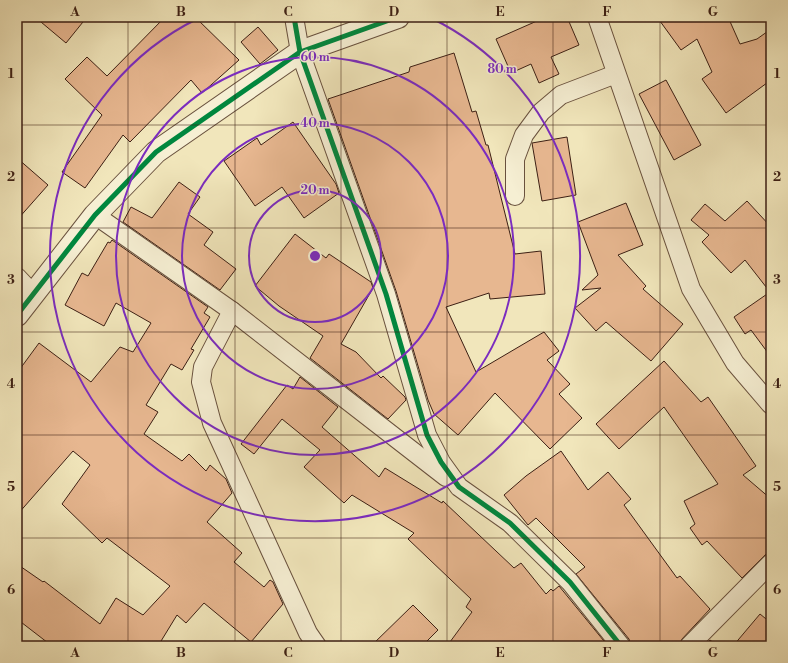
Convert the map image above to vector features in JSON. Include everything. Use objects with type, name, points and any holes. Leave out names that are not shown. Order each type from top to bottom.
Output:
[{"type":"street","points":[[294,17],[300,52],[386,294],[427,435],[442,462],[460,487]]},
{"type":"street","points":[[17,315],[95,215],[156,152],[300,52],[398,17]]},
{"type":"street","points":[[597,17],[691,288],[735,363],[771,405]]},
{"type":"street","points":[[516,196],[515,159],[524,135],[541,112],[561,95],[616,74]]},
{"type":"street","points":[[95,215],[232,311],[460,487],[510,523],[570,582],[621,646]]},
{"type":"street","points":[[17,277],[33,294]]},
{"type":"street","points":[[232,311],[203,367],[201,382],[212,423],[308,633],[317,646]]},
{"type":"street","points":[[689,646],[771,563]]},
{"type":"building","points":[[35,17],[87,17],[66,43]]},
{"type":"building","points":[[165,17],[195,17],[239,60],[202,93],[191,80],[130,142],[123,135],[85,188],[62,172],[102,115],[65,79],[87,57],[107,76]]},
{"type":"building","points":[[546,17],[567,17],[579,45],[551,57],[559,74],[539,83],[531,64],[511,73],[496,39]]},
{"type":"building","points":[[657,17],[728,17],[740,44],[757,39],[771,29],[771,80],[726,113],[702,79],[712,72],[697,39],[681,50]]},
{"type":"building","points":[[258,27],[278,50],[260,64],[241,42]]},
{"type":"building","points":[[454,53],[472,112],[476,111],[486,145],[488,145],[515,254],[541,251],[545,294],[490,299],[489,293],[446,307],[476,372],[544,332],[559,351],[547,360],[570,384],[559,394],[582,418],[550,449],[495,393],[458,435],[434,414],[428,400],[396,291],[328,99],[409,72],[410,67]]},
{"type":"building","points":[[666,80],[701,145],[674,160],[639,94]]},
{"type":"building","points":[[293,122],[336,184],[339,193],[304,218],[282,187],[255,206],[224,161],[257,138],[261,145]]},
{"type":"building","points":[[567,137],[576,195],[542,201],[532,143]]},
{"type":"building","points":[[17,158],[48,185],[17,220]]},
{"type":"building","points":[[179,182],[200,197],[188,214],[213,232],[204,245],[236,269],[220,290],[123,222],[131,207],[152,218]]},
{"type":"building","points":[[747,201],[771,227],[771,357],[751,330],[745,334],[734,317],[770,292],[745,260],[731,273],[702,242],[709,235],[691,220],[705,204],[725,221]]},
{"type":"building","points":[[626,203],[643,245],[618,255],[646,286],[643,289],[683,324],[651,361],[606,322],[596,331],[575,308],[601,288],[582,290],[598,275],[578,222]]},
{"type":"building","points":[[295,234],[326,258],[329,254],[371,282],[373,288],[341,344],[356,352],[381,378],[383,376],[405,397],[406,400],[388,419],[310,358],[323,336],[279,306],[255,286]]},
{"type":"building","points":[[112,240],[208,307],[204,313],[210,317],[191,349],[194,350],[182,370],[171,364],[146,405],[158,412],[144,434],[182,461],[189,454],[206,471],[210,465],[226,479],[232,493],[207,522],[242,553],[234,562],[264,587],[270,580],[273,582],[283,604],[251,642],[204,603],[186,623],[177,615],[158,646],[52,646],[17,619],[17,564],[43,582],[44,581],[100,624],[116,598],[143,615],[170,586],[107,538],[102,543],[62,504],[90,465],[73,451],[17,515],[17,373],[39,343],[91,382],[120,347],[133,352],[151,323],[116,303],[104,326],[65,305],[82,273],[88,276],[108,242],[110,243]]},
{"type":"building","points":[[664,361],[701,402],[708,397],[756,466],[743,475],[771,499],[771,549],[742,578],[707,541],[702,545],[690,528],[695,524],[684,501],[718,484],[664,407],[619,449],[596,424]]},
{"type":"building","points":[[300,377],[338,407],[322,427],[379,477],[385,468],[442,503],[443,501],[514,568],[521,563],[546,594],[551,589],[553,591],[559,586],[608,646],[447,646],[472,612],[466,607],[471,599],[408,539],[414,533],[352,495],[344,503],[304,467],[320,450],[282,419],[254,454],[241,444],[287,385],[293,389]]},
{"type":"building","points":[[561,451],[588,490],[608,472],[631,499],[624,505],[677,578],[680,576],[710,609],[682,639],[679,646],[631,646],[629,639],[576,574],[585,567],[536,518],[528,525],[504,495],[526,476]]},
{"type":"building","points":[[413,605],[438,630],[422,646],[371,646]]},
{"type":"building","points":[[760,614],[771,623],[771,646],[733,646]]},
{"type":"building","points":[[710,640],[718,646],[704,646]]},
{"type":"cycle path","points":[[294,17],[300,52],[386,294],[427,435],[441,462],[459,487],[510,523],[570,582],[621,646]]},
{"type":"cycle path","points":[[17,315],[95,215],[156,152],[300,52],[398,17]]}]
